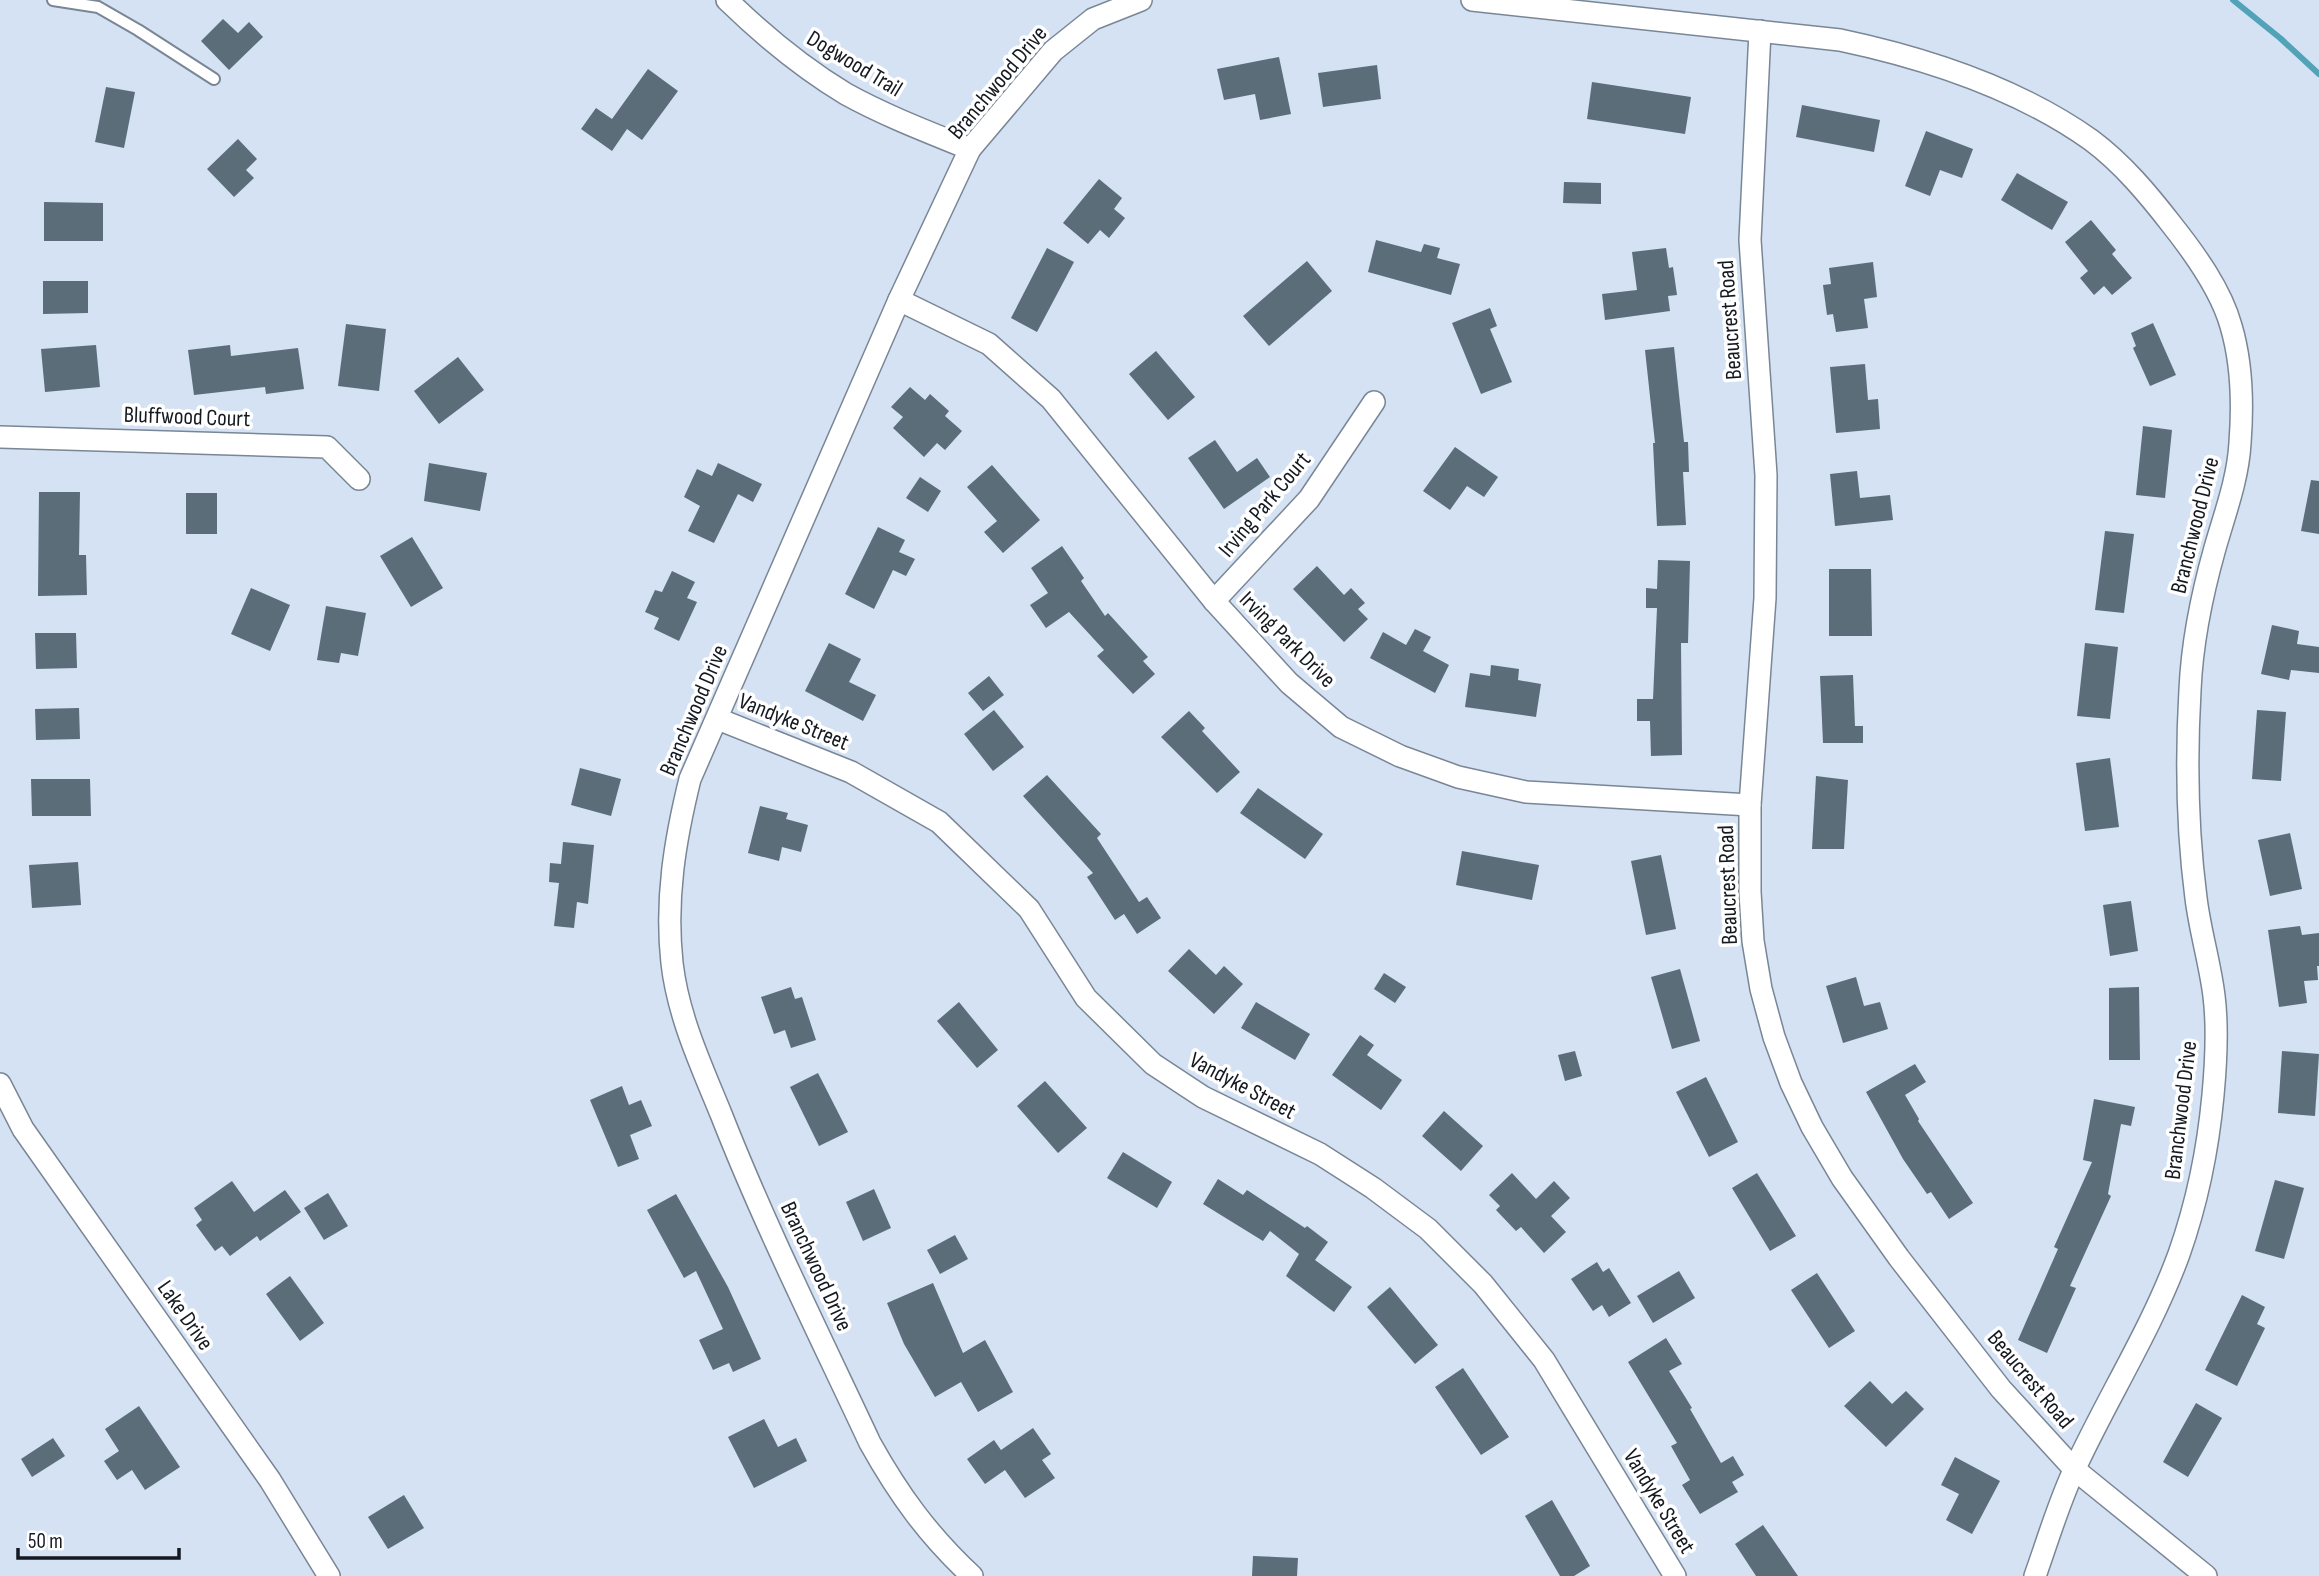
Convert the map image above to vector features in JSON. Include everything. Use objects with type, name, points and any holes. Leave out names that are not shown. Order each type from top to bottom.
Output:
[{"type":"street","name":"Dogwood Trail","points":[[727,0],[796,60],[845,93],[888,116],[970,149]]},
{"type":"street","name":"Branchwood Drive","points":[[972,1576],[922,1525],[894,1486],[870,1443],[734,1149],[679,1003],[672,963],[669,914],[671,875],[676,836],[690,779],[899,300],[970,149],[1053,51],[1093,19],[1141,0]]},
{"type":"street","name":"Branchwood Drive","points":[[1472,0],[1840,40],[1878,48],[1944,68],[2017,98],[2093,142],[2123,167],[2186,243],[2217,293],[2230,320],[2237,348],[2241,397],[2240,446],[2234,485],[2214,550],[2197,627],[2190,685],[2187,774],[2189,832],[2196,901],[2215,997],[2213,1095],[2205,1153],[2193,1211],[2178,1258],[2074,1469],[2035,1576]]},
{"type":"street","name":"Beaucrest Road","points":[[1760,31],[1750,240],[1766,475],[1765,598],[1751,805],[1750,892],[1753,941],[1761,989],[1774,1037],[1791,1083],[1812,1127],[1842,1178],[1899,1258],[2001,1389],[2074,1469],[2206,1576]]},
{"type":"street","name":"Irving Park Drive","points":[[899,300],[989,344],[1051,399],[1214,601],[1289,683],[1341,727],[1400,756],[1458,778],[1526,792],[1751,805]]},
{"type":"street","name":"Irving Park Court","points":[[1214,601],[1309,499],[1374,402]]},
{"type":"street","name":"Bluffwood Court","points":[[0,437],[327,447],[359,479]]},
{"type":"street","name":"Vandyke Street","points":[[718,719],[851,772],[939,822],[1029,909],[1086,998],[1153,1065],[1203,1097],[1320,1154],[1373,1188],[1428,1229],[1483,1284],[1545,1360],[1675,1576]]},
{"type":"street","name":"Lake Drive","points":[[0,1084],[23,1129],[270,1480],[329,1576]]},
{"type":"lane","points":[[52,0],[98,8],[138,30],[214,79]]},
{"type":"building","points":[[223,19],[238,33],[249,22],[263,37],[229,70],[201,41]]},
{"type":"building","points":[[1279,57],[1291,114],[1260,120],[1255,94],[1224,100],[1217,69]]},
{"type":"building","points":[[1377,65],[1381,99],[1323,107],[1318,73]]},
{"type":"building","points":[[648,69],[678,91],[642,140],[627,129],[612,151],[581,129],[596,108],[612,119]]},
{"type":"building","points":[[1592,82],[1691,97],[1685,134],[1587,119]]},
{"type":"building","points":[[106,87],[135,92],[124,148],[95,142]]},
{"type":"building","points":[[1802,105],[1880,120],[1874,152],[1796,137]]},
{"type":"building","points":[[1926,131],[1973,149],[1962,178],[1940,170],[1930,196],[1905,186]]},
{"type":"building","points":[[238,139],[257,159],[246,170],[254,178],[234,197],[207,169]]},
{"type":"building","points":[[2017,173],[2068,202],[2052,230],[2001,200]]},
{"type":"building","points":[[1099,179],[1122,198],[1114,209],[1125,218],[1109,238],[1100,230],[1088,244],[1063,223]]},
{"type":"building","points":[[1564,182],[1601,183],[1601,204],[1563,203]]},
{"type":"building","points":[[44,202],[103,203],[103,241],[44,241]]},
{"type":"building","points":[[2091,220],[2116,250],[2112,254],[2132,278],[2112,295],[2104,286],[2094,295],[2080,278],[2088,271],[2065,242]]},
{"type":"building","points":[[1376,240],[1421,252],[1424,244],[1440,248],[1437,258],[1460,264],[1451,295],[1368,272]]},
{"type":"building","points":[[1047,248],[1074,262],[1037,332],[1011,318]]},
{"type":"building","points":[[1666,248],[1669,268],[1673,267],[1677,295],[1668,296],[1670,311],[1605,320],[1602,294],[1637,290],[1632,252]]},
{"type":"building","points":[[1307,261],[1332,291],[1269,346],[1243,316]]},
{"type":"building","points":[[1873,262],[1877,297],[1864,299],[1868,328],[1836,332],[1833,314],[1827,315],[1823,285],[1831,284],[1829,268]]},
{"type":"building","points":[[43,281],[88,281],[88,313],[43,314]]},
{"type":"building","points":[[1490,308],[1497,326],[1490,329],[1512,382],[1481,394],[1452,323]]},
{"type":"building","points":[[2153,323],[2176,375],[2150,386],[2133,348],[2136,346],[2131,333]]},
{"type":"building","points":[[346,324],[386,329],[379,391],[338,386]]},
{"type":"building","points":[[96,345],[100,387],[45,392],[41,349]]},
{"type":"building","points":[[230,345],[231,356],[298,348],[304,389],[266,394],[265,387],[194,395],[188,350]]},
{"type":"building","points":[[1674,347],[1684,442],[1688,442],[1689,472],[1683,472],[1686,525],[1657,526],[1655,443],[1645,350]]},
{"type":"building","points":[[1156,351],[1195,397],[1168,420],[1129,374]]},
{"type":"building","points":[[458,357],[484,390],[439,424],[414,391]]},
{"type":"building","points":[[1865,364],[1868,400],[1878,399],[1880,429],[1836,433],[1830,367]]},
{"type":"building","points":[[910,387],[925,400],[930,394],[949,411],[945,416],[962,431],[945,450],[937,443],[924,457],[893,428],[903,417],[891,407]]},
{"type":"building","points":[[2143,426],[2172,430],[2165,498],[2136,495]]},
{"type":"building","points":[[1215,440],[1237,472],[1257,458],[1270,477],[1224,509],[1188,458]]},
{"type":"building","points":[[1455,447],[1498,477],[1484,497],[1467,486],[1450,510],[1423,491]]},
{"type":"building","points":[[429,463],[487,473],[480,511],[424,501]]},
{"type":"building","points":[[718,463],[762,484],[753,502],[738,494],[714,543],[688,531],[700,506],[684,497],[697,469],[712,476]]},
{"type":"building","points":[[992,465],[1040,520],[1003,553],[984,532],[997,521],[967,487]]},
{"type":"building","points":[[1857,471],[1860,498],[1890,495],[1893,520],[1835,526],[1830,474]]},
{"type":"building","points":[[920,477],[941,491],[928,512],[906,498]]},
{"type":"building","points":[[2311,480],[2319,481],[2319,534],[2301,531]]},
{"type":"building","points":[[39,492],[80,492],[79,555],[86,555],[87,595],[38,596]]},
{"type":"building","points":[[186,493],[217,493],[217,534],[186,534]]},
{"type":"building","points":[[878,527],[905,540],[899,552],[915,559],[906,576],[893,570],[874,609],[845,594]]},
{"type":"building","points":[[2105,531],[2134,534],[2124,613],[2095,610]]},
{"type":"building","points":[[412,537],[443,588],[411,607],[380,556]]},
{"type":"building","points":[[1062,546],[1084,578],[1081,581],[1105,616],[1108,613],[1148,657],[1143,661],[1155,674],[1133,694],[1097,656],[1104,650],[1069,612],[1046,628],[1030,605],[1048,593],[1031,568]]},
{"type":"building","points":[[1658,560],[1690,561],[1688,643],[1681,643],[1682,755],[1651,756],[1650,721],[1637,721],[1637,699],[1653,699],[1657,608],[1646,608],[1646,588],[1657,589]]},
{"type":"building","points":[[1317,566],[1344,595],[1351,588],[1365,603],[1358,609],[1368,619],[1344,642],[1293,589]]},
{"type":"building","points":[[1829,569],[1871,569],[1872,636],[1829,636]]},
{"type":"building","points":[[672,571],[695,582],[687,598],[697,602],[679,641],[654,629],[659,618],[645,612],[655,590],[662,592]]},
{"type":"building","points":[[251,588],[290,605],[270,651],[231,634]]},
{"type":"building","points":[[326,606],[366,613],[358,656],[341,653],[339,663],[317,660]]},
{"type":"building","points":[[2272,625],[2299,631],[2297,644],[2319,647],[2319,673],[2291,670],[2289,680],[2261,674]]},
{"type":"building","points":[[1415,629],[1431,637],[1423,651],[1449,665],[1435,693],[1370,658],[1383,632],[1406,645]]},
{"type":"building","points":[[35,633],[76,633],[77,668],[36,669]]},
{"type":"building","points":[[829,643],[861,659],[849,682],[876,695],[863,721],[805,691]]},
{"type":"building","points":[[2085,643],[2118,647],[2110,719],[2077,716]]},
{"type":"building","points":[[1491,665],[1519,669],[1518,680],[1541,684],[1536,717],[1465,707],[1470,673],[1490,676]]},
{"type":"building","points":[[1853,675],[1855,726],[1863,726],[1863,743],[1823,743],[1820,676]]},
{"type":"building","points":[[989,676],[1004,695],[983,711],[968,693]]},
{"type":"building","points":[[79,708],[80,739],[36,740],[35,709]]},
{"type":"building","points":[[994,710],[1024,747],[993,771],[964,734]]},
{"type":"building","points":[[2257,710],[2286,712],[2281,781],[2252,779]]},
{"type":"building","points":[[1189,711],[1205,728],[1202,731],[1240,772],[1217,793],[1161,737]]},
{"type":"building","points":[[2110,758],[2119,827],[2085,831],[2076,763]]},
{"type":"building","points":[[580,768],[621,779],[611,816],[571,805]]},
{"type":"building","points":[[1047,775],[1101,834],[1097,838],[1139,902],[1147,897],[1161,918],[1137,934],[1124,914],[1115,920],[1087,877],[1093,873],[1023,796]]},
{"type":"building","points":[[1816,776],[1848,780],[1844,849],[1812,849]]},
{"type":"building","points":[[31,779],[90,779],[91,816],[32,816]]},
{"type":"building","points":[[1258,788],[1323,834],[1305,859],[1240,813]]},
{"type":"building","points":[[760,806],[788,813],[786,819],[808,825],[801,852],[782,847],[779,861],[748,853]]},
{"type":"building","points":[[2290,833],[2302,889],[2270,896],[2258,840]]},
{"type":"building","points":[[563,842],[594,845],[588,904],[577,902],[574,928],[554,926],[559,883],[549,882],[550,863],[561,864]]},
{"type":"building","points":[[1462,851],[1539,865],[1532,900],[1456,885]]},
{"type":"building","points":[[1661,855],[1676,929],[1646,935],[1631,861]]},
{"type":"building","points":[[78,862],[81,905],[32,908],[29,865]]},
{"type":"building","points":[[2131,901],[2138,951],[2110,956],[2103,905]]},
{"type":"building","points":[[2300,926],[2302,935],[2319,933],[2318,980],[2304,981],[2307,1003],[2279,1007],[2268,930]]},
{"type":"building","points":[[1189,949],[1216,975],[1224,966],[1243,984],[1214,1014],[1168,971]]},
{"type":"building","points":[[1680,969],[1700,1041],[1672,1049],[1651,977]]},
{"type":"building","points":[[1384,973],[1406,987],[1395,1003],[1374,989]]},
{"type":"building","points":[[1856,977],[1864,1006],[1880,1002],[1888,1029],[1843,1043],[1826,986]]},
{"type":"building","points":[[791,987],[795,999],[802,997],[816,1040],[791,1048],[785,1030],[774,1034],[761,997]]},
{"type":"building","points":[[2139,987],[2140,1060],[2109,1060],[2109,988]]},
{"type":"building","points":[[959,1002],[998,1050],[977,1068],[937,1021]]},
{"type":"building","points":[[1256,1002],[1310,1034],[1295,1060],[1241,1028]]},
{"type":"building","points":[[1360,1035],[1374,1045],[1367,1055],[1402,1080],[1381,1110],[1332,1075]]},
{"type":"building","points":[[1575,1051],[1582,1076],[1565,1081],[1558,1055]]},
{"type":"building","points":[[2282,1051],[2319,1054],[2315,1116],[2278,1113]]},
{"type":"building","points":[[1915,1064],[1926,1082],[1905,1095],[1918,1121],[1973,1203],[1949,1219],[1931,1192],[1927,1194],[1903,1159],[1866,1092]]},
{"type":"building","points":[[818,1073],[848,1132],[819,1146],[790,1087]]},
{"type":"building","points":[[1706,1077],[1738,1142],[1709,1157],[1676,1092]]},
{"type":"building","points":[[1045,1081],[1087,1128],[1058,1153],[1017,1106]]},
{"type":"building","points":[[622,1086],[629,1105],[641,1100],[652,1126],[630,1135],[639,1159],[618,1167],[590,1100]]},
{"type":"building","points":[[2094,1099],[2135,1107],[2131,1126],[2121,1124],[2108,1194],[2111,1196],[2070,1286],[2076,1288],[2047,1353],[2018,1340],[2058,1249],[2054,1247],[2092,1162],[2083,1160]]},
{"type":"building","points":[[1444,1111],[1483,1146],[1461,1171],[1422,1136]]},
{"type":"building","points":[[1123,1152],[1172,1182],[1157,1208],[1107,1178]]},
{"type":"building","points":[[1512,1173],[1536,1199],[1554,1181],[1570,1198],[1551,1216],[1566,1232],[1544,1253],[1521,1227],[1516,1231],[1496,1210],[1500,1206],[1489,1195]]},
{"type":"building","points":[[1757,1173],[1796,1236],[1770,1251],[1732,1188]]},
{"type":"building","points":[[1218,1179],[1243,1195],[1247,1190],[1305,1228],[1307,1226],[1328,1242],[1315,1260],[1352,1287],[1334,1312],[1286,1276],[1299,1254],[1270,1231],[1263,1241],[1203,1204]]},
{"type":"building","points":[[2275,1180],[2304,1188],[2284,1259],[2255,1251]]},
{"type":"building","points":[[232,1181],[254,1212],[285,1190],[301,1212],[260,1241],[257,1236],[230,1256],[222,1246],[215,1251],[196,1225],[202,1220],[194,1208]]},
{"type":"building","points":[[874,1189],[891,1228],[863,1241],[846,1202]]},
{"type":"building","points":[[328,1193],[348,1226],[324,1240],[304,1208]]},
{"type":"building","points":[[676,1194],[728,1287],[761,1359],[733,1372],[729,1363],[713,1370],[699,1340],[723,1329],[696,1271],[684,1278],[647,1210]]},
{"type":"building","points":[[955,1235],[968,1259],[940,1274],[927,1250]]},
{"type":"building","points":[[1597,1262],[1603,1272],[1609,1268],[1631,1303],[1609,1317],[1602,1305],[1593,1311],[1571,1279]]},
{"type":"building","points":[[1679,1271],[1695,1298],[1653,1323],[1637,1296]]},
{"type":"building","points":[[1817,1273],[1855,1331],[1829,1348],[1791,1290]]},
{"type":"building","points":[[290,1276],[324,1323],[300,1341],[266,1294]]},
{"type":"building","points":[[933,1283],[963,1353],[985,1340],[1013,1392],[978,1412],[961,1382],[935,1397],[904,1344],[887,1303]]},
{"type":"building","points":[[1390,1287],[1438,1345],[1415,1364],[1367,1307]]},
{"type":"building","points":[[2242,1295],[2265,1307],[2257,1324],[2265,1328],[2237,1386],[2205,1370]]},
{"type":"building","points":[[1666,1338],[1682,1364],[1669,1371],[1692,1408],[1690,1409],[1721,1463],[1733,1456],[1744,1475],[1732,1482],[1738,1492],[1700,1514],[1682,1485],[1690,1480],[1671,1446],[1677,1443],[1628,1362]]},
{"type":"building","points":[[1463,1368],[1509,1437],[1481,1455],[1435,1387]]},
{"type":"building","points":[[1870,1381],[1892,1404],[1906,1391],[1924,1409],[1886,1447],[1844,1406]]},
{"type":"building","points":[[2196,1403],[2222,1418],[2188,1477],[2163,1462]]},
{"type":"building","points":[[139,1406],[180,1467],[145,1490],[132,1470],[117,1480],[104,1461],[119,1451],[105,1429]]},
{"type":"building","points":[[764,1419],[778,1447],[796,1438],[807,1461],[754,1488],[728,1437]]},
{"type":"building","points":[[1033,1428],[1051,1454],[1042,1460],[1055,1478],[1025,1498],[1005,1470],[985,1484],[967,1459],[994,1440],[1001,1450]]},
{"type":"building","points":[[53,1438],[65,1456],[32,1477],[21,1459]]},
{"type":"building","points":[[1955,1457],[2000,1481],[1972,1534],[1946,1520],[1959,1494],[1941,1485]]},
{"type":"building","points":[[404,1495],[424,1528],[388,1549],[368,1517]]},
{"type":"building","points":[[1552,1500],[1590,1566],[1574,1576],[1560,1576],[1525,1516]]},
{"type":"building","points":[[1763,1525],[1798,1576],[1756,1576],[1735,1544]]},
{"type":"building","points":[[1253,1556],[1298,1558],[1297,1576],[1252,1576]]},
{"type":"waterway","points":[[2233,0],[2319,74]]}]
